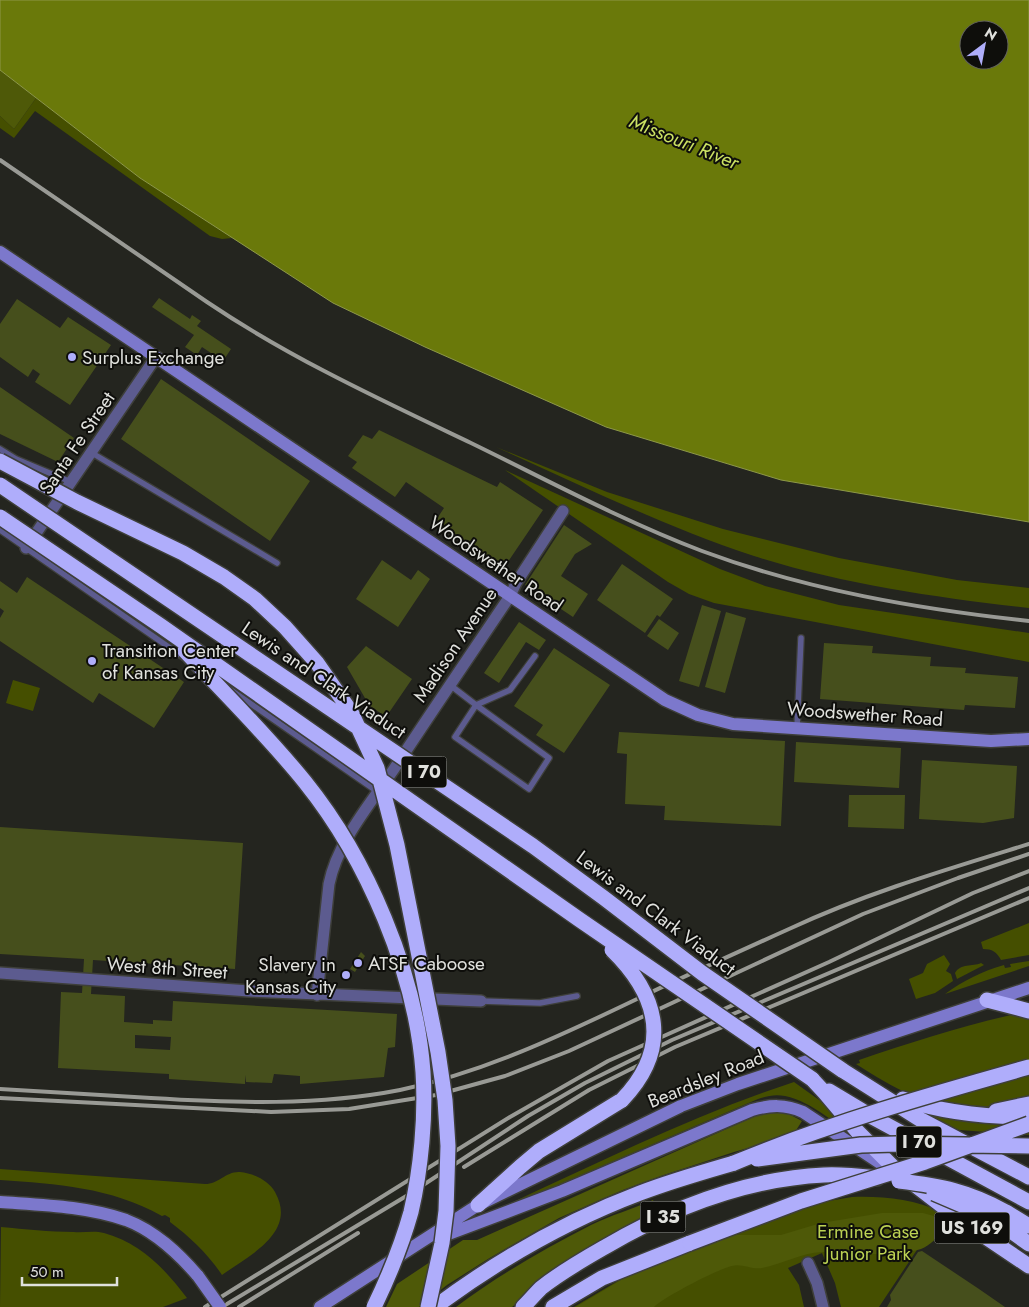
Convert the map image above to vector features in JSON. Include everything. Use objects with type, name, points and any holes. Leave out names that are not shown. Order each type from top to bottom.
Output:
[{"type":"highway","points":[[0,461],[77,502],[183,553],[224,577],[256,599],[286,627],[317,663],[351,712],[377,768],[397,845],[436,1043],[445,1100],[448,1146],[446,1211],[442,1243],[428,1307]]},
{"type":"highway","name":"Lewis and Clark Viaduct","points":[[0,485],[533,846],[702,973],[842,1070]]},
{"type":"highway","name":"I 70","points":[[0,517],[161,626],[580,920],[812,1079],[874,1118],[1029,1202]]},
{"type":"highway","points":[[161,626],[272,743],[306,783],[355,855],[392,938],[418,1032],[423,1073],[423,1118],[419,1162],[411,1212],[391,1272],[374,1307]]},
{"type":"highway","points":[[478,1205],[538,1151],[622,1100],[639,1080],[646,1068],[653,1046],[654,1022],[650,1002],[638,979],[623,961],[580,920]]},
{"type":"highway","points":[[988,1000],[1029,1010]]},
{"type":"highway","points":[[734,1163],[789,1140],[853,1118],[929,1094],[1029,1067]]},
{"type":"highway","points":[[842,1070],[881,1090],[921,1105],[978,1116],[1029,1117]]},
{"type":"highway","name":"I 70","points":[[842,1070],[940,1130],[1029,1177]]},
{"type":"highway","name":"US 169","points":[[812,1079],[878,1153],[917,1187],[962,1221],[1029,1266]]},
{"type":"highway","points":[[978,1116],[1029,1104]]},
{"type":"highway","points":[[553,1307],[602,1278],[690,1243],[801,1201],[925,1162],[1029,1124]]},
{"type":"highway","name":"I 35","points":[[435,1307],[467,1283],[560,1228],[641,1192],[734,1163],[860,1145],[1029,1146]]},
{"type":"highway","name":"I 35","points":[[523,1307],[541,1288],[580,1261],[672,1212],[723,1192],[780,1180],[824,1175],[892,1178],[1003,1218]]},
{"type":"highway","points":[[1003,1218],[1029,1226]]},
{"type":"highway","points":[[1003,1218],[1029,1244]]},
{"type":"street","name":"Woodswether Road","points":[[0,252],[665,700],[698,716],[733,724],[991,741],[1029,739]]},
{"type":"street","name":"Santa Fe Street","points":[[26,548],[156,357]]},
{"type":"street","name":"Madison Avenue","points":[[318,995],[332,868],[341,850],[510,596],[516,583],[563,511]]},
{"type":"street","name":"West 8th Street","points":[[0,973],[318,995],[481,1001]]},
{"type":"street","name":"Beardsley Road","points":[[320,1307],[478,1205],[680,1106],[738,1084],[1029,988]]},
{"type":"street","name":"Beardsley Road","points":[[414,1246],[562,1191],[752,1110],[769,1106],[792,1107],[803,1112],[917,1187]]},
{"type":"street","points":[[0,1202],[54,1206],[94,1212],[127,1221],[156,1236],[181,1256],[220,1307]]},
{"type":"street","points":[[808,1263],[817,1283],[823,1307]]},
{"type":"lane","points":[[0,449],[16,459],[71,482]]},
{"type":"lane","points":[[92,453],[278,563]]},
{"type":"lane","points":[[0,530],[378,792]]},
{"type":"lane","points":[[797,728],[801,638]]},
{"type":"lane","points":[[450,685],[476,705],[549,758],[529,789],[455,737],[476,705],[510,690],[535,656]]},
{"type":"lane","points":[[481,1001],[540,1003],[577,996]]},
{"type":"green space","points":[[0,70],[36,98],[14,129],[0,116]]},
{"type":"green space","points":[[36,98],[140,178],[232,238],[222,239],[210,236],[35,111],[14,138],[0,128],[0,116],[14,129]]},
{"type":"green space","points":[[496,447],[607,492],[723,529],[839,558],[957,580],[1029,588],[1029,608],[890,589],[787,566],[721,545],[656,519]]},
{"type":"green space","points":[[505,470],[720,569],[765,586],[839,605],[1029,633],[1029,662],[714,603],[689,594],[668,582]]},
{"type":"green space","points":[[13,680],[40,688],[33,711],[6,703]]},
{"type":"green space","points":[[1029,923],[1029,955],[1001,960],[994,952],[983,949],[981,942]]},
{"type":"green space","points":[[944,955],[950,964],[946,971],[951,974],[953,981],[935,993],[916,999],[909,979],[923,973],[927,964]]},
{"type":"green space","points":[[1029,961],[1029,966],[945,994],[980,973],[1004,965],[1005,968],[1011,967],[1010,964]]},
{"type":"green space","points":[[981,963],[984,965],[957,979],[955,973],[963,966]]},
{"type":"green space","points":[[1011,1015],[1029,1016],[1029,1098],[980,1109],[946,1106],[930,1102],[899,1089],[856,1064],[860,1063],[859,1060],[915,1041]]},
{"type":"green space","points":[[794,1082],[829,1107],[861,1142],[825,1115],[805,1103],[785,1096],[771,1096],[758,1099],[512,1205],[511,1203],[686,1123]]},
{"type":"green space","points":[[919,1111],[976,1123],[1029,1122],[1029,1135],[959,1130]]},
{"type":"green space","points":[[773,1112],[787,1113],[802,1121],[795,1132],[773,1141],[661,1176],[623,1190],[559,1218],[447,1285],[419,1307],[386,1307],[397,1284],[463,1240],[477,1240],[760,1114]]},
{"type":"green space","points":[[0,1169],[205,1184],[214,1182],[231,1173],[240,1172],[260,1178],[269,1184],[275,1192],[280,1207],[280,1220],[267,1242],[222,1275],[205,1253],[170,1222],[170,1218],[165,1215],[162,1216],[142,1206],[103,1193],[42,1183],[0,1180]]},
{"type":"green space","name":"Ermine Case Junior Park","points":[[852,1197],[898,1199],[942,1212],[879,1307],[841,1307],[835,1283],[822,1253],[788,1268],[799,1285],[804,1307],[574,1307],[699,1233],[823,1202]]},
{"type":"green space","points":[[653,1200],[657,1209],[584,1250],[512,1307],[456,1307],[505,1273],[557,1243],[599,1221]]},
{"type":"green space","points":[[882,1213],[923,1213],[941,1218],[944,1230],[928,1246],[909,1252],[884,1254],[822,1252],[807,1254],[762,1268],[732,1266],[691,1284],[654,1307],[576,1307],[676,1247],[719,1235],[781,1235],[821,1223]]},
{"type":"green space","points":[[1,1227],[55,1232],[96,1232],[117,1237],[141,1250],[151,1258],[187,1298],[163,1307],[0,1307]]},
{"type":"water","name":"Missouri River","points":[[0,0],[1029,0],[1029,522],[781,480],[606,427],[425,347],[333,303],[140,178],[0,70]]},
{"type":"building","points":[[159,298],[190,319],[192,315],[201,321],[197,326],[231,349],[223,361],[202,347],[197,355],[185,347],[194,335],[152,307]]},
{"type":"building","points":[[17,299],[60,328],[68,317],[111,345],[70,405],[35,382],[40,374],[33,369],[28,377],[0,357],[0,324]]},
{"type":"building","points":[[161,379],[310,481],[270,541],[121,439]]},
{"type":"building","points":[[0,387],[74,438],[58,462],[0,434]]},
{"type":"building","points":[[379,430],[497,487],[500,482],[543,510],[503,569],[434,523],[444,508],[406,482],[395,497],[352,468],[357,462],[348,456],[363,435],[372,439]]},
{"type":"building","points":[[564,525],[592,544],[575,554],[561,576],[588,594],[573,617],[525,585]]},
{"type":"building","points":[[382,560],[411,580],[418,570],[430,579],[398,627],[356,599]]},
{"type":"building","points":[[622,564],[673,599],[660,617],[657,615],[645,633],[597,600]]},
{"type":"building","name":"Transition Center of Kansas City","points":[[27,577],[184,682],[154,728],[99,693],[93,703],[0,641],[0,618],[4,611],[0,608],[0,581],[17,593]]},
{"type":"building","points":[[702,605],[721,611],[699,687],[679,681]]},
{"type":"building","points":[[726,612],[746,618],[725,693],[705,687]]},
{"type":"building","points":[[659,619],[679,633],[668,650],[647,636]]},
{"type":"building","points":[[519,622],[546,640],[539,650],[526,642],[499,683],[484,673]]},
{"type":"building","points":[[824,643],[873,646],[872,653],[931,657],[930,666],[966,668],[965,673],[1018,677],[1015,708],[965,705],[964,710],[820,699]]},
{"type":"building","points":[[366,646],[412,679],[386,717],[369,705],[347,667]]},
{"type":"building","points":[[554,648],[610,685],[564,753],[536,735],[543,725],[514,706]]},
{"type":"building","points":[[619,732],[785,741],[781,826],[664,820],[665,806],[625,804],[627,754],[617,753]]},
{"type":"building","points":[[796,742],[901,748],[899,788],[794,782]]},
{"type":"building","points":[[922,760],[1017,766],[1014,818],[983,823],[919,819]]},
{"type":"building","points":[[849,795],[905,795],[904,829],[848,827]]},
{"type":"building","points":[[0,827],[243,843],[235,969],[93,960],[91,994],[125,996],[124,1022],[153,1024],[153,1020],[172,1021],[173,1001],[397,1014],[395,1047],[388,1048],[384,1077],[300,1084],[300,1076],[274,1074],[272,1083],[246,1082],[245,1075],[245,1084],[169,1079],[169,1074],[58,1068],[61,992],[82,993],[84,959],[0,954]],"holes":[[[135,1035],[171,1037],[170,1050],[135,1048]]]},
{"type":"building","name":"ATSF Caboose","points":[[361,952],[365,956],[355,972],[350,969]]},
{"type":"building","points":[[922,1251],[1005,1307],[887,1307],[891,1300],[890,1295],[918,1252]]},
{"type":"railway","points":[[0,160],[207,302],[271,342],[370,394],[643,527],[742,565],[822,587],[904,604],[1029,621]]},
{"type":"railway","points":[[0,1089],[245,1102],[338,1099],[400,1090],[462,1073],[521,1052],[751,946],[848,904],[907,882],[1029,844]]},
{"type":"railway","points":[[0,1098],[271,1112],[349,1109],[436,1095],[505,1076],[569,1051],[863,914],[958,878],[1029,854]]},
{"type":"railway","points":[[205,1307],[510,1117],[608,1061],[829,962],[973,893],[1029,871]]},
{"type":"railway","points":[[222,1307],[408,1195],[528,1116],[585,1083],[672,1040],[1029,888]]},
{"type":"railway","points":[[464,1167],[589,1090],[675,1047],[1029,898]]},
{"type":"railway","points":[[239,1307],[358,1233]]},
{"type":"place","name":"Surplus Exchange","points":[[72,357]]},
{"type":"place","name":"Transition Center of Kansas City","points":[[92,661]]},
{"type":"place","name":"ATSF Caboose","points":[[358,963]]},
{"type":"place","name":"Slavery in Kansas City","points":[[346,975]]}]
